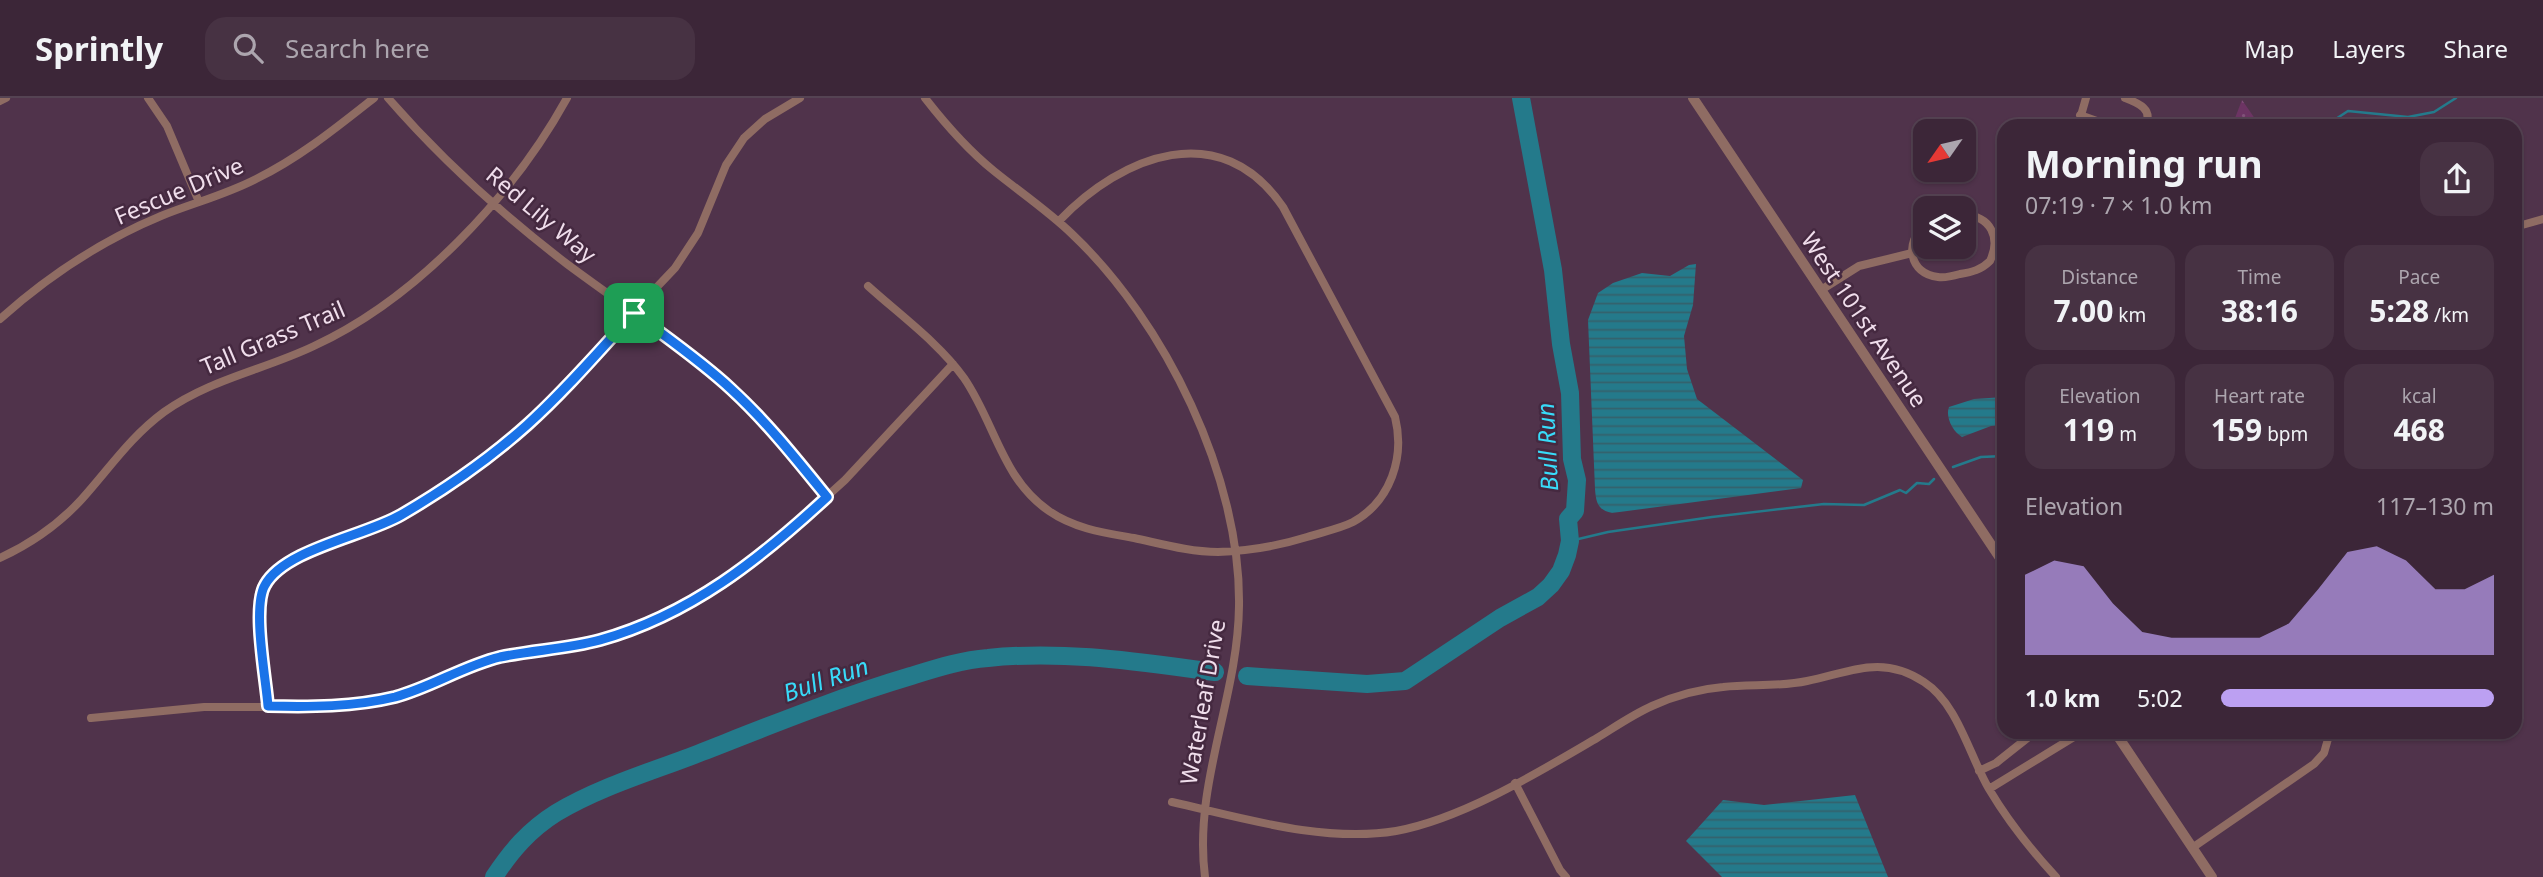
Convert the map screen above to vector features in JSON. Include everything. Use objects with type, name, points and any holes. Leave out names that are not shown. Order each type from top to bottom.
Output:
[{"type":"street","points":[[0,101],[6,98]]},
{"type":"street","points":[[148,98],[167,126],[199,202]]},
{"type":"street","name":"Fescue Drive","points":[[0,319],[38,288],[89,254],[161,216],[236,188],[291,160],[374,98]]},
{"type":"street","name":"Red Lily Way","points":[[388,98],[438,152],[493,202],[731,389],[777,436],[827,497]]},
{"type":"street","name":"Tall Grass Trail","points":[[0,558],[39,536],[66,515],[123,448],[162,414],[207,387],[310,348],[367,317],[409,287],[493,202],[537,147],[567,98]]},
{"type":"street","points":[[268,706],[260,606],[265,585],[296,557],[357,536],[400,516],[511,439],[542,411],[675,268],[705,220],[726,165],[739,145],[765,119],[800,98]]},
{"type":"street","name":"Waterleaf Drive","points":[[925,98],[980,159],[1059,222],[1099,262],[1129,299],[1171,367],[1192,409],[1214,465],[1232,525],[1239,591],[1237,636],[1204,809],[1202,840],[1205,877]]},
{"type":"street","name":"West 101st Avenue","points":[[1693,98],[1997,554]]},
{"type":"street","points":[[2079,119],[2086,98]]},
{"type":"street","points":[[2125,98],[2146,110],[2148,119]]},
{"type":"street","points":[[2080,115],[2091,119]]},
{"type":"street","points":[[868,286],[953,364],[969,386],[1013,475],[1028,494],[1069,523],[1095,531],[1192,550],[1236,551],[1270,547],[1338,527],[1357,519],[1370,509],[1386,490],[1397,461],[1398,430],[1388,400],[1283,207],[1266,185],[1233,162],[1208,155],[1191,153],[1151,159],[1105,182],[1081,200],[1059,222]]},
{"type":"street","points":[[1976,218],[1983,220],[1997,238]]},
{"type":"street","points":[[2522,225],[2543,219]]},
{"type":"street","points":[[1913,245],[1912,253],[1921,270],[1944,278],[1985,266],[1997,248]]},
{"type":"street","points":[[1821,290],[1859,265],[1912,253]]},
{"type":"street","points":[[91,718],[204,707],[326,707],[396,696],[464,668],[501,657],[598,641],[633,630],[681,608],[729,579],[760,556],[827,497],[953,364]]},
{"type":"street","points":[[1172,802],[1320,832],[1381,833],[1415,827],[1451,816],[1569,755],[1643,710],[1674,698],[1720,687],[1797,683],[1871,666],[1907,672],[1934,689],[1952,712],[1989,789],[2018,833],[2056,877]]},
{"type":"street","points":[[1979,771],[1996,763],[2026,739]]},
{"type":"street","points":[[1989,789],[2071,739]]},
{"type":"street","points":[[2120,739],[2212,877]]},
{"type":"street","points":[[2192,848],[2314,764],[2324,753],[2328,739]]},
{"type":"street","points":[[1515,783],[1566,877]]},
{"type":"shaded area","points":[[2242,100],[2255,119],[2235,119]]},
{"type":"water","points":[[1696,264],[1693,305],[1684,336],[1687,369],[1697,399],[1803,480],[1801,488],[1607,512],[1597,502],[1595,494],[1588,320],[1598,293],[1613,283],[1642,273],[1670,276]]},
{"type":"water","points":[[1997,397],[1997,426],[1962,437],[1949,420],[1949,407],[1974,399]]},
{"type":"water","points":[[1855,795],[1888,877],[1722,877],[1686,841],[1723,800],[1764,805]]},
{"type":"waterway","name":"Bull Run","points":[[1247,676],[1367,684],[1405,681],[1500,618],[1538,597],[1561,571],[1570,541],[1568,519],[1575,511],[1577,480],[1572,459],[1570,393],[1561,344],[1553,270],[1521,98]]},
{"type":"waterway","points":[[2336,119],[2348,111],[2408,117],[2434,112],[2456,98]]},
{"type":"waterway","points":[[1953,467],[1981,457],[1997,456]]},
{"type":"waterway","points":[[1570,541],[1608,532],[1712,517],[1824,504],[1864,505],[1900,490],[1906,493],[1917,483],[1929,484],[1934,479]]},
{"type":"waterway","name":"Bull Run","points":[[494,877],[529,834],[573,803],[832,702],[940,667],[978,659],[1045,655],[1102,658],[1215,672]]},
{"type":"route","points":[[634,313],[731,389],[777,436],[827,497],[760,556],[709,593],[633,630],[598,641],[501,657],[464,668],[396,696],[326,707],[268,706],[260,606],[265,585],[278,570],[296,557],[357,536],[400,516],[463,474],[511,439],[542,411],[634,313]]}]
